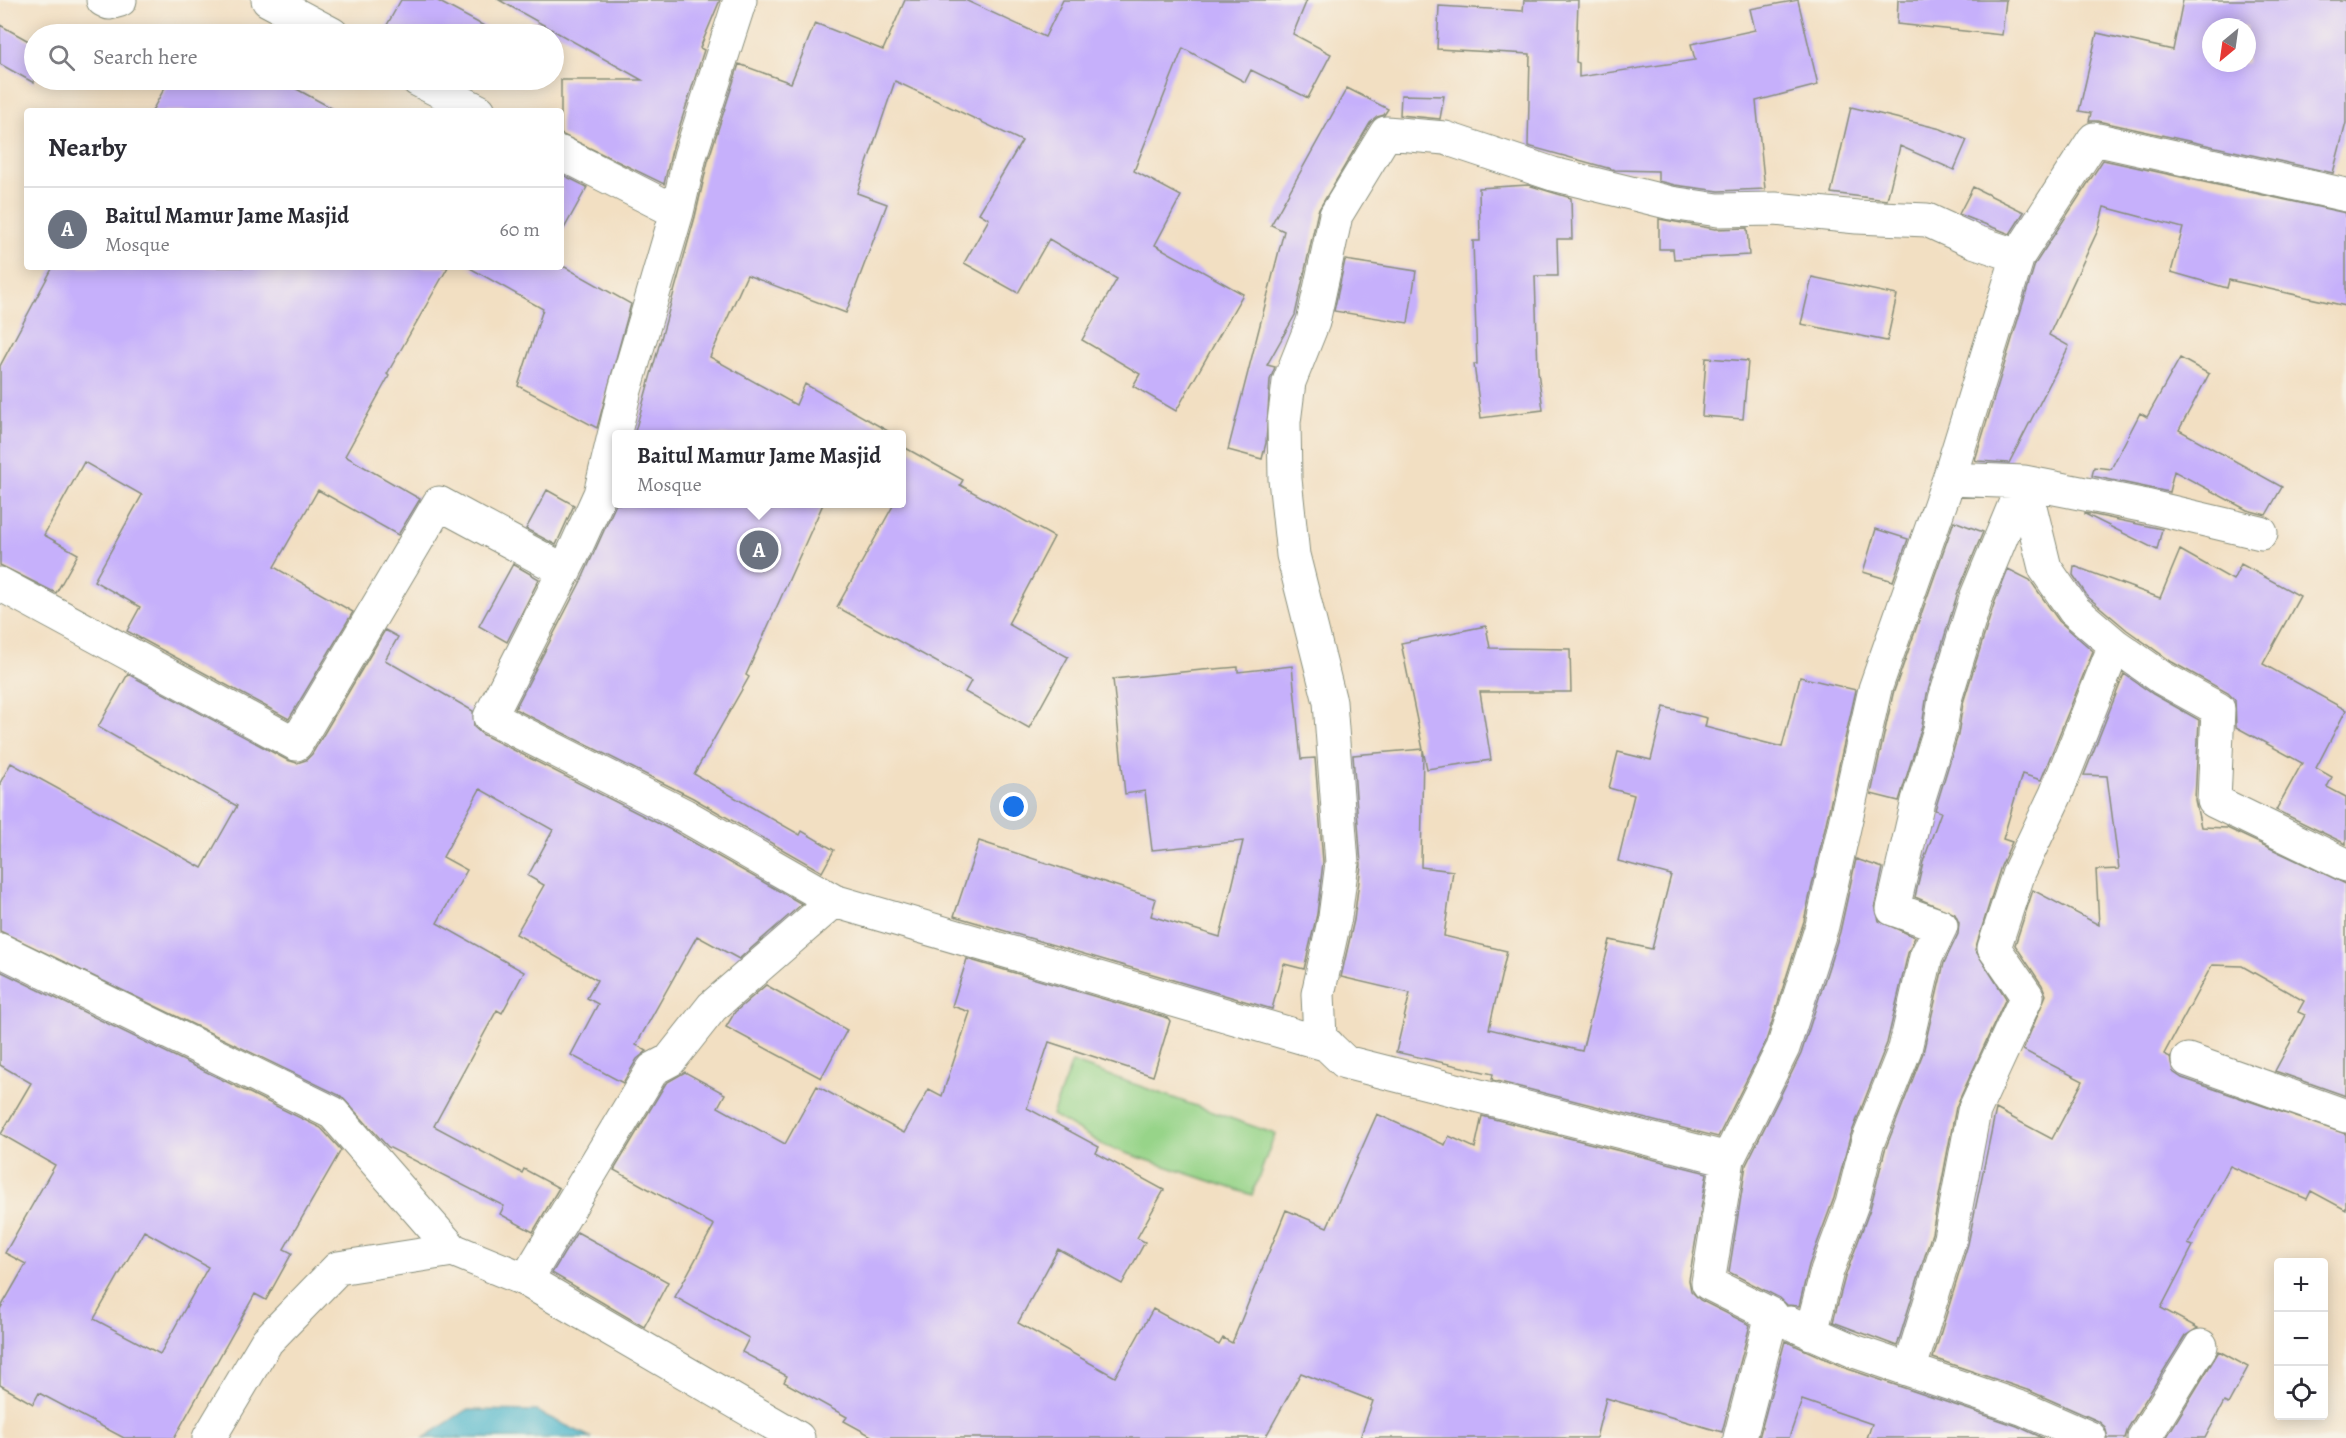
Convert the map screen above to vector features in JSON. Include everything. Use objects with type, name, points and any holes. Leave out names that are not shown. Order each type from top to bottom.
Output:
[{"type":"street","points":[[103,0],[109,3],[120,0]]},
{"type":"street","points":[[268,0],[313,24]]},
{"type":"street","points":[[615,430],[677,212],[690,156],[740,0]]},
{"type":"street","points":[[438,90],[473,108]]},
{"type":"street","points":[[1728,1159],[1345,1062],[1320,1038],[1318,994],[1335,917],[1342,863],[1330,702],[1293,555],[1284,479],[1284,422],[1288,382],[1313,322],[1335,215],[1386,132],[1445,138],[1563,177],[1671,203],[1718,210],[1775,209],[1857,217],[1927,220],[1973,241],[2019,256]]},
{"type":"street","points":[[2090,1438],[2024,1409],[1910,1368],[1854,1351],[1772,1315],[1708,1283],[1728,1159],[1783,1048],[1822,926],[1875,689],[1949,479],[2019,256],[2094,140],[2346,195]]},
{"type":"street","points":[[564,155],[677,212]]},
{"type":"street","points":[[612,444],[600,494],[565,570],[490,717],[684,815],[834,901],[1328,1045]]},
{"type":"street","points":[[1949,479],[2024,482],[2146,506],[2261,533]]},
{"type":"street","points":[[2024,482],[2045,568],[2074,610],[2115,645],[2162,678],[2218,709],[2214,801],[2346,866]]},
{"type":"street","points":[[1811,1333],[1827,1271],[1852,1204],[1867,1144],[1905,1048],[1926,957],[1941,926],[1893,909],[1918,801],[1941,730],[1945,699],[1976,598],[2024,482]]},
{"type":"street","points":[[0,584],[296,744],[439,503],[565,570]]},
{"type":"street","points":[[1910,1368],[1950,1238],[1974,1111],[2027,996],[1994,948],[2019,872],[2056,794],[2115,645]]},
{"type":"street","points":[[526,1280],[653,1069],[670,1060],[712,1007],[834,901]]},
{"type":"street","points":[[0,950],[333,1113],[453,1250],[526,1280],[798,1438]]},
{"type":"street","points":[[2188,1060],[2346,1116]]},
{"type":"street","points":[[209,1438],[267,1341],[338,1268],[453,1250]]},
{"type":"street","points":[[1740,1438],[1772,1315]]},
{"type":"street","points":[[2144,1438],[2201,1346]]},
{"type":"green space","points":[[1072,1062],[1275,1134],[1252,1195],[1105,1146],[1052,1115]]},
{"type":"water","points":[[466,1410],[536,1411],[592,1438],[424,1438]]},
{"type":"building","points":[[401,0],[436,0],[480,24],[388,24]]},
{"type":"building","points":[[499,0],[720,0],[700,48],[704,50],[672,150],[664,184],[564,135],[564,108],[561,108],[561,90],[564,90],[564,80],[642,80],[564,36],[564,24],[542,24]]},
{"type":"building","points":[[905,0],[965,0],[1045,37],[1063,0],[1307,0],[1293,34],[1331,54],[1308,98],[1251,70],[1245,82],[1183,48],[1134,171],[1181,196],[1155,245],[1243,294],[1176,411],[1133,386],[1140,374],[1082,340],[1117,279],[1049,239],[1018,293],[964,263],[989,219],[979,213],[1022,141],[895,81],[857,193],[887,204],[846,313],[747,275],[710,357],[796,405],[805,384],[886,430],[635,430],[695,217],[708,161],[739,64],[791,83],[815,23],[883,50]]},
{"type":"building","points":[[1524,0],[1578,0],[1576,62],[1579,63],[1579,77],[1695,60],[1691,44],[1755,30],[1750,9],[1798,0],[1818,85],[1756,101],[1765,189],[1719,191],[1675,185],[1658,181],[1658,171],[1615,170],[1528,146],[1530,54],[1437,49],[1439,6],[1523,11]]},
{"type":"building","points":[[1898,0],[2006,0],[2002,35],[1897,24]]},
{"type":"building","points":[[2183,0],[2346,0],[2346,123],[2333,173],[2098,121],[2089,121],[2091,113],[2079,111],[2097,33],[2173,50]]},
{"type":"building","points":[[0,25],[24,38],[24,77],[0,64]]},
{"type":"building","points":[[1347,88],[1388,109],[1384,115],[1370,123],[1318,211],[1295,315],[1267,365],[1275,367],[1270,380],[1266,443],[1262,459],[1228,450],[1284,231],[1271,225]]},
{"type":"building","points":[[164,90],[298,90],[331,108],[154,108]]},
{"type":"building","points":[[1401,95],[1444,96],[1440,119],[1400,115]]},
{"type":"building","points":[[1851,107],[1941,129],[1967,140],[1954,170],[1900,146],[1887,200],[1831,193]]},
{"type":"building","points":[[2103,160],[2346,213],[2346,306],[2229,280],[2227,288],[2171,272],[2183,228],[2104,207],[2098,230],[2049,335],[2069,346],[2009,463],[1975,460],[2035,264]]},
{"type":"building","points":[[564,176],[587,187],[564,229]]},
{"type":"building","points":[[1528,185],[1571,198],[1572,239],[1557,239],[1558,276],[1535,276],[1538,371],[1543,410],[1481,418],[1474,364],[1477,364],[1473,241],[1480,241],[1479,188]]},
{"type":"building","points":[[1973,187],[2024,212],[2010,234],[1959,214]]},
{"type":"building","points":[[1659,219],[1715,229],[1747,228],[1749,255],[1674,259],[1673,249],[1659,249]]},
{"type":"building","points":[[1345,260],[1416,271],[1408,323],[1334,311]]},
{"type":"building","points":[[565,267],[631,304],[597,428],[518,386],[543,309],[473,270],[564,270]]},
{"type":"building","points":[[51,270],[446,270],[387,374],[389,376],[345,456],[420,499],[398,535],[318,490],[274,567],[353,612],[289,719],[127,631],[140,607],[94,581],[142,495],[84,462],[44,535],[78,554],[56,593],[0,565],[0,366]]},
{"type":"building","points":[[1812,277],[1897,295],[1887,341],[1801,324]]},
{"type":"building","points":[[1706,358],[1748,361],[1743,419],[1702,416]]},
{"type":"building","points":[[2180,358],[2209,374],[2179,430],[2282,487],[2266,515],[2247,510],[2174,471],[2169,492],[2092,476],[2094,467],[2111,469],[2140,413],[2147,417]]},
{"type":"building","points":[[906,448],[963,480],[960,485],[1054,537],[1008,624],[1068,657],[1029,728],[965,692],[971,681],[837,607],[892,508],[906,508]]},
{"type":"building","points":[[547,490],[574,505],[556,545],[526,529]]},
{"type":"building","points":[[614,508],[821,508],[746,675],[749,677],[694,774],[800,835],[802,831],[834,850],[822,872],[693,798],[515,709],[582,579]]},
{"type":"building","points":[[2085,514],[2162,529],[2157,550]]},
{"type":"building","points":[[1954,521],[1983,532],[1958,592],[1927,694],[1922,726],[1899,801],[1871,794],[1893,694]]},
{"type":"building","points":[[1876,529],[1908,539],[1893,581],[1863,572]]},
{"type":"building","points":[[2180,550],[2233,580],[2241,564],[2300,596],[2263,664],[2346,710],[2316,768],[2332,777],[2327,787],[2346,797],[2346,844],[2276,810],[2302,763],[2236,727],[2235,700],[2228,693],[2172,662],[2127,630],[2088,597],[2073,575],[2074,566],[2160,598]]},
{"type":"building","points":[[513,564],[539,579],[507,642],[479,626]]},
{"type":"building","points":[[2008,569],[2030,580],[2059,621],[2093,651],[2041,780],[2022,774],[2003,839],[2012,842],[2001,866],[1975,950],[2006,998],[1956,1107],[1932,1233],[1897,1346],[1833,1322],[1845,1277],[1870,1209],[1885,1150],[1923,1053],[1944,963],[1958,934],[1959,923],[1955,914],[1915,897],[1923,862],[1941,812],[1935,810],[1958,735],[1963,703],[1994,604]]},
{"type":"building","points":[[1486,626],[1490,648],[1570,649],[1571,692],[1480,692],[1491,760],[1427,769],[1401,643]]},
{"type":"building","points":[[385,630],[398,637],[385,660],[473,711],[474,727],[482,734],[675,832],[802,904],[739,959],[697,936],[636,1045],[647,1051],[637,1059],[623,1083],[571,1055],[598,1004],[587,998],[597,980],[516,934],[544,885],[528,876],[553,830],[480,789],[443,857],[467,870],[437,923],[524,972],[502,1013],[497,1010],[434,1126],[522,1173],[524,1169],[559,1188],[533,1232],[500,1214],[504,1206],[388,1147],[341,1096],[0,931],[0,783],[11,763],[202,868],[237,806],[98,727],[128,674],[287,760],[297,763],[306,760],[312,754]]},
{"type":"building","points":[[1292,666],[1301,759],[1315,758],[1323,862],[1317,914],[1304,969],[1284,964],[1272,1009],[954,916],[979,841],[1156,899],[1151,916],[1220,937],[1243,841],[1152,850],[1145,791],[1125,794],[1113,679],[1238,667],[1238,672]]},
{"type":"building","points":[[2124,674],[2153,694],[2199,720],[2195,800],[2201,827],[2227,828],[2346,884],[2346,1096],[2275,1071],[2305,1015],[2298,1012],[2304,1001],[2242,966],[2212,965],[2164,1054],[2170,1057],[2173,1072],[2182,1078],[2346,1134],[2346,1210],[2311,1191],[2307,1199],[2230,1166],[2188,1244],[2193,1246],[2161,1308],[2198,1328],[2185,1336],[2128,1428],[2125,1438],[2108,1438],[2105,1427],[2098,1421],[2030,1391],[1933,1358],[1968,1244],[1996,1109],[2052,1139],[2083,1081],[2023,1050],[2046,995],[2042,985],[2015,945],[2033,890],[2099,925],[2096,870],[2119,869],[2107,776],[2084,775]]},
{"type":"building","points":[[1800,677],[1856,690],[1804,921],[1766,1041],[1718,1137],[1492,1080],[1493,1074],[1396,1052],[1410,993],[1341,977],[1354,920],[1361,865],[1353,755],[1423,749],[1421,867],[1453,871],[1444,936],[1507,951],[1489,1029],[1582,1051],[1610,940],[1652,949],[1671,875],[1618,861],[1634,795],[1609,788],[1618,752],[1651,760],[1664,707],[1707,718],[1705,727],[1782,747]]},
{"type":"building","points":[[1856,859],[1883,868],[1875,905],[1879,921],[1915,937],[1908,953],[1887,1043],[1850,1137],[1834,1198],[1809,1265],[1799,1306],[1787,1305],[1780,1298],[1729,1272],[1746,1165],[1801,1054],[1840,932]]},
{"type":"building","points":[[967,959],[1168,1018],[1170,1021],[1153,1076],[1049,1042],[1027,1108],[1099,1147],[1096,1153],[1164,1190],[1137,1238],[1145,1242],[1122,1284],[1058,1249],[1018,1323],[1115,1377],[1153,1309],[1219,1345],[1223,1338],[1232,1343],[1286,1210],[1327,1227],[1377,1114],[1445,1145],[1449,1136],[1475,1148],[1482,1116],[1707,1173],[1689,1280],[1691,1291],[1700,1300],[1750,1325],[1722,1432],[1606,1398],[1596,1438],[1360,1438],[1373,1401],[1301,1373],[1265,1438],[875,1438],[844,1421],[847,1417],[784,1382],[787,1376],[742,1352],[749,1338],[675,1297],[714,1225],[614,1170],[666,1083],[685,1072],[725,1094],[718,1107],[785,1144],[817,1086],[904,1133],[929,1089],[942,1096],[970,1012],[952,1006]]},
{"type":"building","points":[[0,971],[321,1128],[341,1150],[284,1249],[292,1253],[266,1300],[255,1294],[174,1438],[124,1438],[39,1393],[33,1404],[0,1385],[0,1309],[26,1264],[5,1253],[55,1165],[1,1134],[31,1083],[0,1065]],"holes":[[[144,1231],[208,1267],[160,1354],[94,1319]]]},
{"type":"building","points":[[766,985],[847,1030],[821,1078],[726,1027],[735,1012]]},
{"type":"building","points":[[577,1232],[668,1282],[644,1327],[552,1273]]},
{"type":"building","points":[[1785,1341],[1848,1369],[2017,1426],[2043,1438],[1867,1438],[1872,1424],[1802,1400],[1789,1438],[1759,1438]]},
{"type":"building","points":[[2219,1351],[2248,1367],[2228,1404],[2224,1402],[2205,1438],[2166,1438]]},
{"type":"place","name":"Baitul Mamur Jame Masjid","points":[[759,550]]}]
